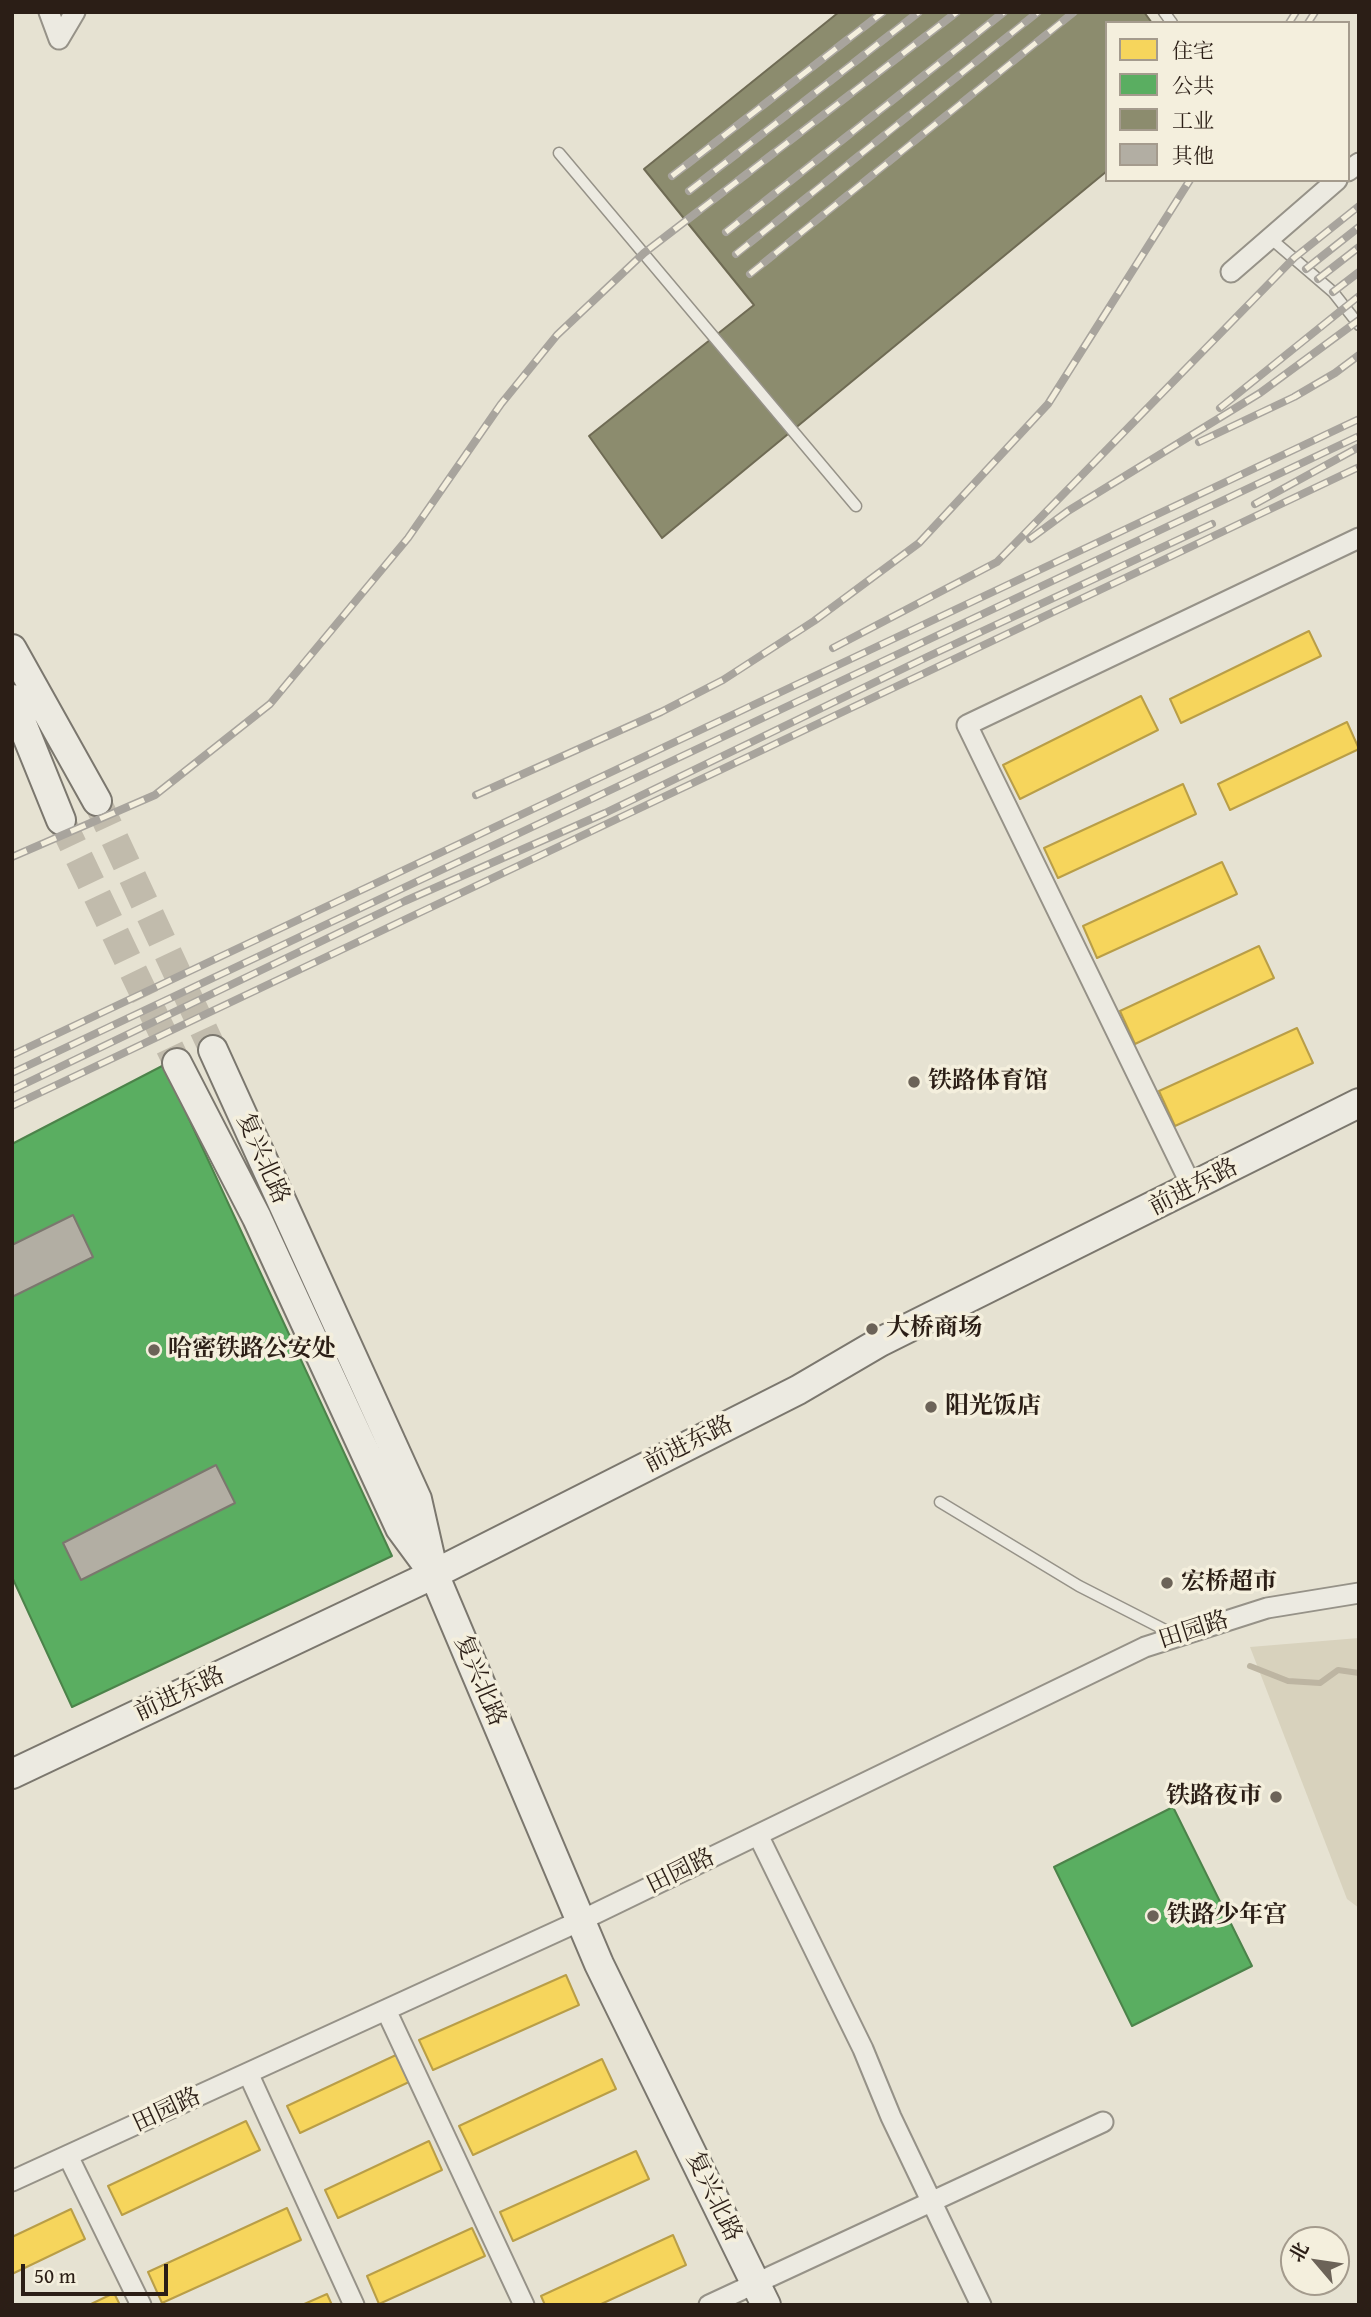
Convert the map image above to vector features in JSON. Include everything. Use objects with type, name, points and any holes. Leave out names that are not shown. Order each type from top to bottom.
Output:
[{"type":"street","points":[[48,12],[59,39],[75,12]]},
{"type":"street","points":[[1231,272],[1335,182]]},
{"type":"street","points":[[1193,1189],[967,725],[1359,538]]},
{"type":"street","points":[[15,654],[97,801]]},
{"type":"street","points":[[12,699],[61,820]]},
{"type":"street","name":"复兴北路","points":[[213,1050],[417,1499],[434,1574],[599,1964],[760,2294]]},
{"type":"street","points":[[177,1063],[257,1218],[400,1528],[434,1574]]},
{"type":"street","name":"前进东路","points":[[12,1774],[434,1574],[798,1390],[880,1342],[1193,1189],[1359,1103]]},
{"type":"street","name":"田园路","points":[[12,2181],[582,1920],[1175,1635],[1267,1608],[1359,1593]]},
{"type":"street","points":[[758,1835],[863,2049],[930,2202],[981,2305]]},
{"type":"street","points":[[386,2010],[524,2305]]},
{"type":"street","points":[[248,2073],[354,2305]]},
{"type":"street","points":[[709,2305],[760,2294],[930,2202],[1104,2122]]},
{"type":"street","points":[[68,2156],[141,2305]]},
{"type":"lane","points":[[559,153],[856,506]]},
{"type":"lane","points":[[1270,238],[1333,292],[1359,325]]},
{"type":"lane","points":[[940,1502],[1079,1586],[1175,1635]]},
{"type":"shaded area","points":[[1359,1638],[1359,1908],[1347,1899],[1250,1647]]},
{"type":"building: 住宅","points":[[1309,631],[1321,656],[1181,723],[1170,699]]},
{"type":"building: 住宅","points":[[1141,696],[1158,730],[1020,799],[1003,765]]},
{"type":"building: 住宅","points":[[1347,722],[1359,749],[1230,810],[1218,784]]},
{"type":"building: 住宅","points":[[1183,784],[1196,814],[1058,878],[1044,848]]},
{"type":"building: 住宅","points":[[1222,862],[1237,894],[1097,958],[1083,926]]},
{"type":"building: 住宅","points":[[1259,946],[1274,978],[1135,1044],[1120,1011]]},
{"type":"building: 住宅","points":[[1297,1028],[1313,1063],[1175,1126],[1159,1091]]},
{"type":"building: 住宅","points":[[566,1975],[579,2005],[433,2070],[419,2040]]},
{"type":"building: 住宅","points":[[396,2055],[409,2082],[300,2133],[287,2106]]},
{"type":"building: 住宅","points":[[602,2059],[616,2089],[473,2155],[459,2126]]},
{"type":"building: 住宅","points":[[246,2121],[260,2150],[122,2215],[108,2186]]},
{"type":"building: 住宅","points":[[429,2141],[442,2170],[338,2218],[325,2190]]},
{"type":"building: 住宅","points":[[636,2151],[649,2179],[513,2241],[500,2212]]},
{"type":"building: 住宅","points":[[287,2208],[301,2240],[162,2303],[148,2272]]},
{"type":"building: 住宅","points":[[71,2209],[85,2239],[12,2274],[12,2237]]},
{"type":"building: 住宅","points":[[472,2228],[485,2256],[379,2304],[367,2276]]},
{"type":"building: 住宅","points":[[673,2235],[686,2265],[599,2305],[545,2305],[541,2296]]},
{"type":"building: 住宅","points":[[114,2293],[120,2305],[89,2305]]},
{"type":"building: 住宅","points":[[327,2294],[332,2305],[302,2305]]},
{"type":"building: 公共","name":"哈密铁路公安处","points":[[164,1065],[392,1556],[72,1707],[12,1577],[12,1144]]},
{"type":"building: 公共","name":"铁路少年宫","points":[[1173,1807],[1252,1966],[1132,2026],[1054,1867]]},
{"type":"building: 工业","points":[[839,12],[1144,12],[1151,21],[1105,21],[1105,173],[662,538],[589,436],[754,305],[644,169]]},
{"type":"building: 其他","points":[[73,1215],[93,1257],[12,1297],[12,1245]]},
{"type":"building: 其他","points":[[216,1465],[235,1503],[81,1580],[63,1543]]},
{"type":"waterway","points":[[1250,1666],[1288,1681],[1320,1683],[1338,1670],[1359,1673]]},
{"type":"tunnel","points":[[97,801],[213,1050]]},
{"type":"tunnel","points":[[61,820],[177,1063]]},
{"type":"railway","points":[[672,176],[883,12]]},
{"type":"railway","points":[[689,191],[919,12]]},
{"type":"railway","points":[[12,857],[155,795],[270,704],[408,538],[501,404],[557,335],[644,253],[957,12]]},
{"type":"railway","points":[[726,232],[1004,12]]},
{"type":"railway","points":[[736,254],[1038,12]]},
{"type":"railway","points":[[750,274],[1074,12]]},
{"type":"railway","points":[[1290,21],[1296,12]]},
{"type":"railway","points":[[1309,21],[1315,12]]},
{"type":"railway","points":[[476,795],[661,712],[723,680],[814,621],[919,543],[1048,404],[1189,182]]},
{"type":"railway","points":[[833,648],[997,562],[1294,258],[1359,206]]},
{"type":"railway","points":[[1306,269],[1359,227]]},
{"type":"railway","points":[[1318,279],[1359,247]]},
{"type":"railway","points":[[1333,292],[1359,272]]},
{"type":"railway","points":[[1220,408],[1359,296]]},
{"type":"railway","points":[[1030,539],[1068,511],[1260,393],[1359,320]]},
{"type":"railway","points":[[1199,442],[1294,397],[1359,355]]},
{"type":"railway","points":[[12,1055],[1359,419]]},
{"type":"railway","points":[[12,1073],[1359,436]]},
{"type":"railway","points":[[1255,504],[1359,447]]},
{"type":"railway","points":[[12,1106],[1359,467]]},
{"type":"railway","points":[[12,1090],[405,901],[605,813],[927,657],[1212,524]]},
{"type":"place","name":"铁路体育馆","points":[[914,1082]]},
{"type":"place","name":"大桥商场","points":[[872,1329]]},
{"type":"place","name":"哈密铁路公安处","points":[[154,1350]]},
{"type":"place","name":"阳光饭店","points":[[931,1407]]},
{"type":"place","name":"宏桥超市","points":[[1167,1583]]},
{"type":"place","name":"铁路夜市","points":[[1276,1797]]},
{"type":"place","name":"铁路少年宫","points":[[1153,1916]]}]
